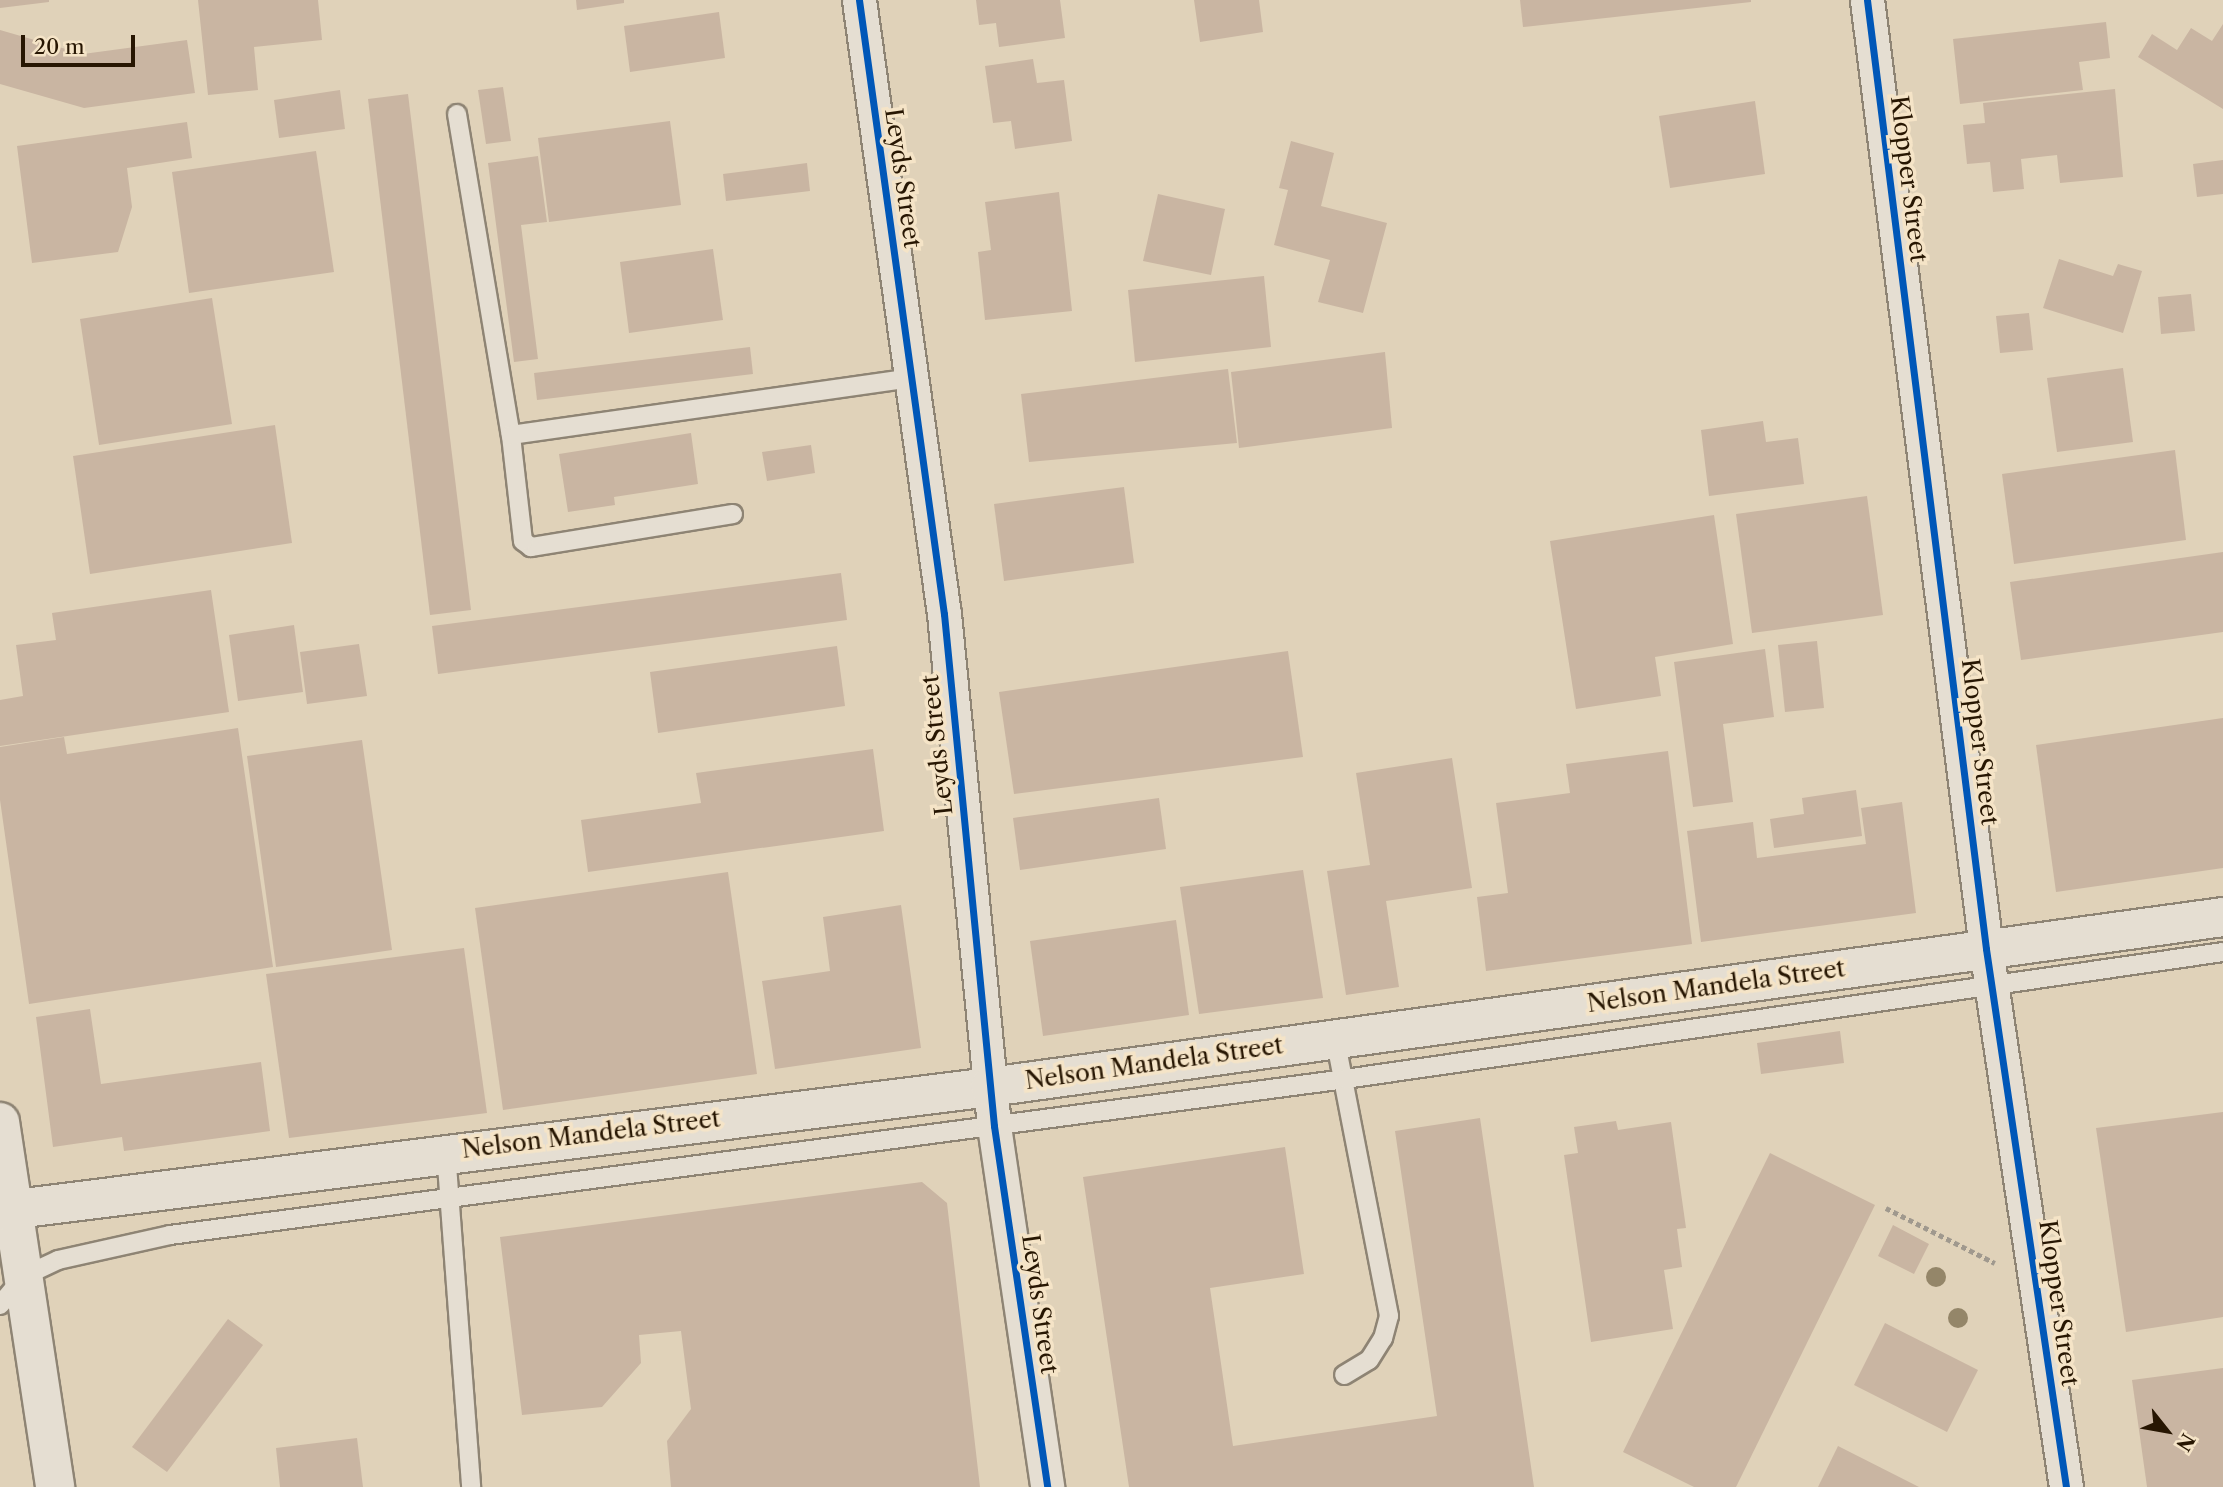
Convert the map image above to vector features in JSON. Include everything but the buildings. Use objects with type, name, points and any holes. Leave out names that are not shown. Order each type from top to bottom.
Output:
[{"type":"main road","name":"Nelson Mandela Street","points":[[6,1210],[446,1152],[990,1087],[1335,1038],[1989,967],[2223,917]]},
{"type":"main road","points":[[0,1122],[6,1210],[24,1276],[55,1487]]},
{"type":"street","name":"Leyds Street","points":[[859,0],[944,614],[994,1126],[1047,1487]]},
{"type":"street","name":"Klopper Street","points":[[1867,0],[1989,967],[2066,1487]]},
{"type":"lane","points":[[457,114],[511,435],[523,541],[531,547],[733,514]]},
{"type":"lane","points":[[511,435],[911,378]]},
{"type":"lane","points":[[0,1305],[24,1276],[58,1261],[170,1235],[1345,1079],[1989,967],[2223,952]]},
{"type":"lane","points":[[1335,1038],[1389,1316],[1383,1338],[1369,1360],[1344,1375]]},
{"type":"lane","points":[[446,1152],[452,1196],[471,1487]]},
{"type":"path","points":[[1886,1209],[2036,1284]]},
{"type":"cycle path","points":[[859,0],[944,614],[994,1126],[1047,1487]]},
{"type":"cycle path","points":[[1867,0],[1986,949],[2066,1487]]}]
